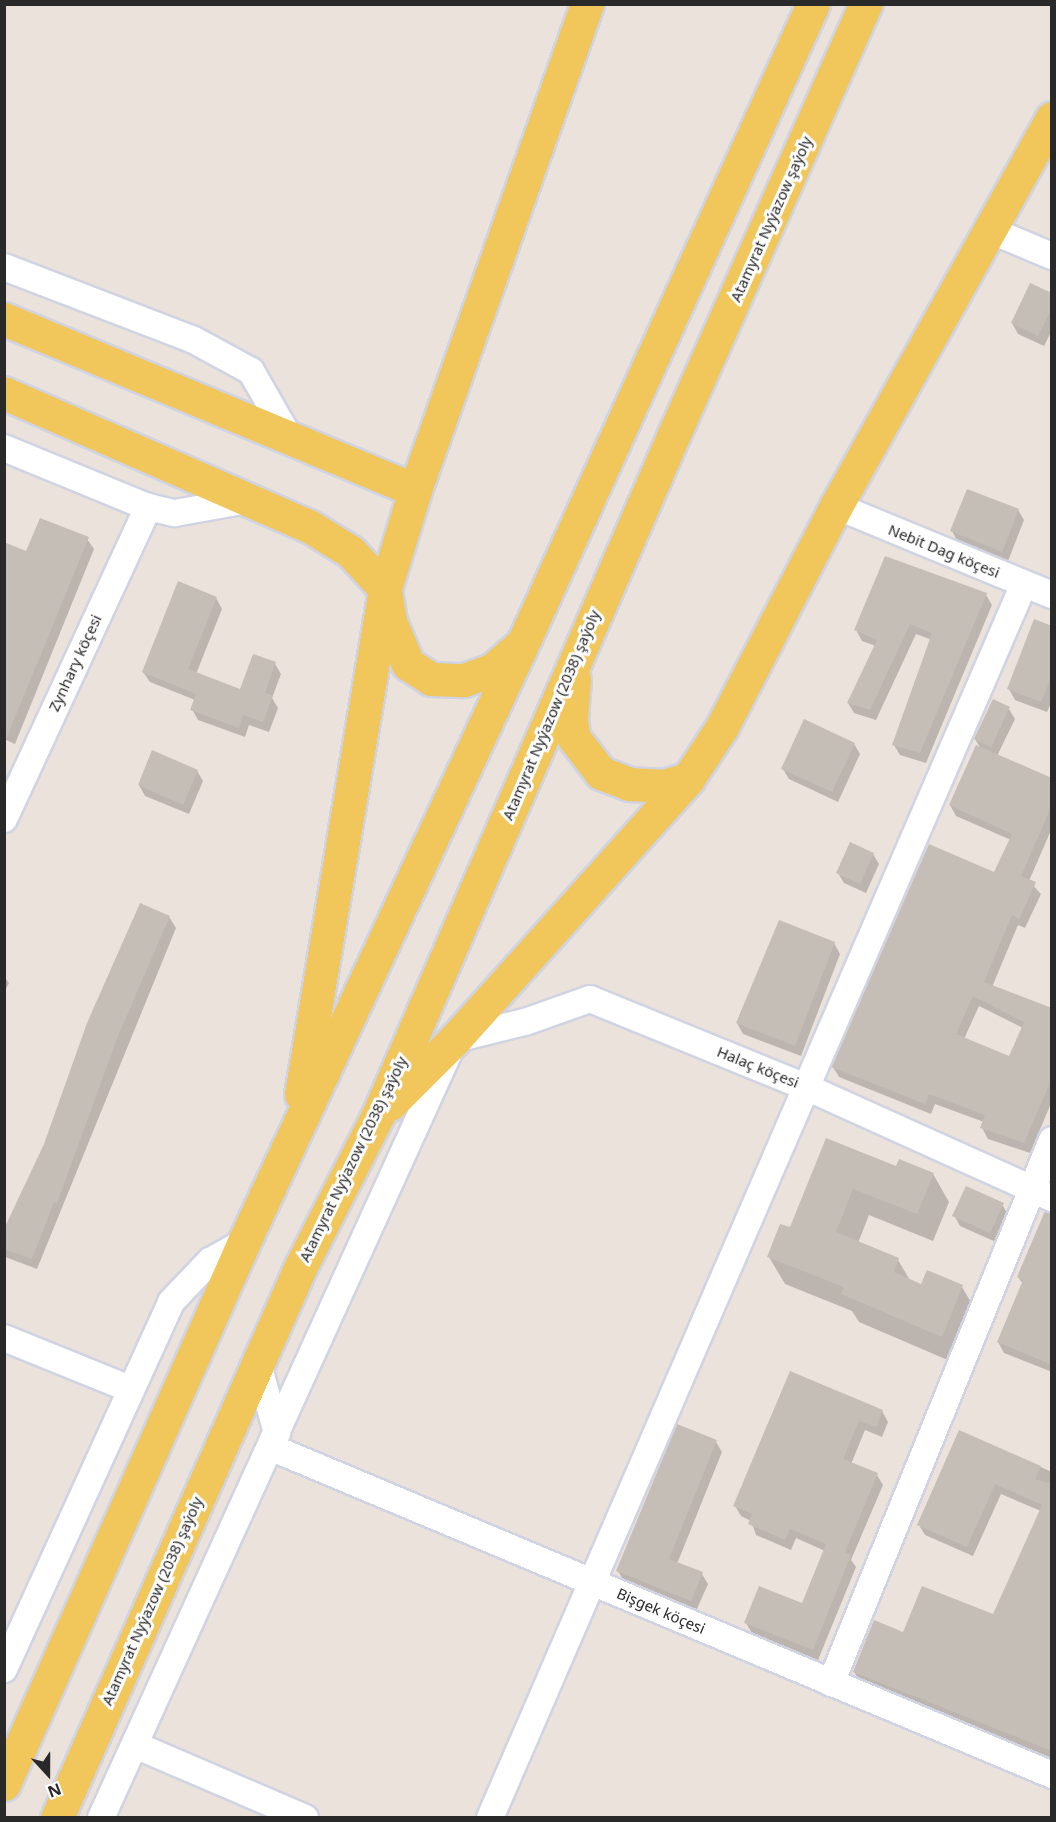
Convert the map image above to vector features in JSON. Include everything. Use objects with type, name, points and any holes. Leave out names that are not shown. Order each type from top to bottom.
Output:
[{"type":"main road","points":[[292,1143],[329,944],[385,589],[415,490],[587,4]]},
{"type":"main road","points":[[4,1784],[244,1242],[523,643],[813,4]]},
{"type":"main road","name":"Atamyrat Nyýazow şaýoly","points":[[675,432],[866,4]]},
{"type":"main road","points":[[378,1115],[455,1040],[688,779],[722,727],[836,506],[1052,118]]},
{"type":"main road","points":[[4,320],[415,490]]},
{"type":"main road","points":[[4,393],[309,526],[351,552],[385,589],[390,621],[408,663],[431,679],[464,680],[492,670],[523,643]]},
{"type":"main road","name":"Atamyrat Nyýazow (2038) şaýoly","points":[[57,1818],[300,1268],[378,1115],[675,432]]},
{"type":"main road","points":[[575,660],[571,720],[574,738],[585,756],[601,773],[629,784],[663,786],[688,779]]},
{"type":"street","points":[[990,230],[1052,255]]},
{"type":"street","points":[[4,267],[192,339],[251,371],[291,439]]},
{"type":"street","points":[[4,448],[148,507],[175,513],[248,500]]},
{"type":"street","name":"Nebit Dag köçesi","points":[[836,506],[1052,595]]},
{"type":"street","name":"Zynhary köçesi","points":[[4,819],[11,784],[148,507]]},
{"type":"street","points":[[490,1818],[590,1582],[1024,584]]},
{"type":"street","name":"Halaç köçesi","points":[[455,1040],[525,1022],[590,999],[806,1087],[1041,1194]]},
{"type":"street","points":[[101,1818],[455,1040]]},
{"type":"street","points":[[831,1683],[1041,1194],[1052,1140]]},
{"type":"street","points":[[4,1669],[171,1302],[210,1261],[244,1242]]},
{"type":"street","points":[[4,1338],[130,1389]]},
{"type":"street","points":[[258,1364],[274,1440]]},
{"type":"street","name":"Bişgek köçesi","points":[[274,1440],[590,1582],[1052,1775]]},
{"type":"street","points":[[135,1745],[305,1818]]},
{"type":"building","points":[[1030,283],[1052,293],[1052,308],[1038,336],[1011,323]]},
{"type":"building","points":[[967,489],[1019,509],[1002,552],[950,531]]},
{"type":"building","points":[[40,518],[89,537],[4,744],[4,542],[26,551]]},
{"type":"building","points":[[885,556],[987,593],[920,753],[892,745],[932,633],[910,624],[870,710],[847,703],[877,640],[854,630]]},
{"type":"building","points":[[178,581],[217,597],[188,669],[240,689],[253,654],[276,662],[265,693],[273,696],[263,722],[243,715],[239,728],[190,710],[196,694],[142,672]]},
{"type":"building","points":[[1034,619],[1052,626],[1052,676],[1041,702],[1007,689]]},
{"type":"building","points":[[993,699],[1010,707],[991,747],[974,739]]},
{"type":"building","points":[[804,719],[855,743],[832,792],[781,769]]},
{"type":"building","points":[[976,745],[1052,778],[1052,805],[1021,876],[1036,882],[1019,919],[1012,915],[984,982],[1052,1008],[1052,1078],[1024,1143],[980,1128],[985,1115],[929,1094],[925,1104],[831,1067],[929,844],[994,872],[1012,834],[949,805]],"holes":[[[973,996],[1024,1022],[1009,1056],[956,1034]]]},
{"type":"building","points":[[152,750],[198,770],[183,805],[138,785]]},
{"type":"building","points":[[850,842],[874,853],[860,884],[836,873]]},
{"type":"building","points":[[140,903],[170,916],[118,1036],[57,1203],[54,1202],[32,1259],[4,1249],[4,1229],[44,1144],[87,1023]]},
{"type":"building","points":[[779,920],[835,942],[795,1046],[736,1023]]},
{"type":"building","points":[[826,1138],[896,1166],[899,1159],[934,1173],[917,1214],[853,1189],[836,1232],[899,1258],[894,1272],[921,1284],[927,1270],[963,1285],[942,1337],[841,1294],[844,1287],[767,1257],[780,1224],[790,1227]]},
{"type":"building","points":[[966,1186],[1004,1203],[990,1233],[952,1216]]},
{"type":"building","points":[[1045,1211],[1052,1213],[1052,1365],[997,1342],[1023,1280],[1017,1277]]},
{"type":"building","points":[[790,1371],[883,1410],[876,1427],[859,1421],[843,1459],[878,1473],[845,1552],[851,1555],[813,1650],[744,1623],[759,1586],[802,1603],[826,1544],[790,1529],[785,1540],[748,1524],[752,1514],[733,1506]]},
{"type":"building","points":[[677,1424],[717,1440],[669,1559],[703,1572],[691,1601],[616,1571]]},
{"type":"building","points":[[959,1430],[1041,1466],[1035,1479],[1052,1484],[1052,1751],[853,1672],[874,1620],[903,1632],[922,1586],[993,1614],[1042,1505],[995,1484],[967,1547],[917,1525]]}]
